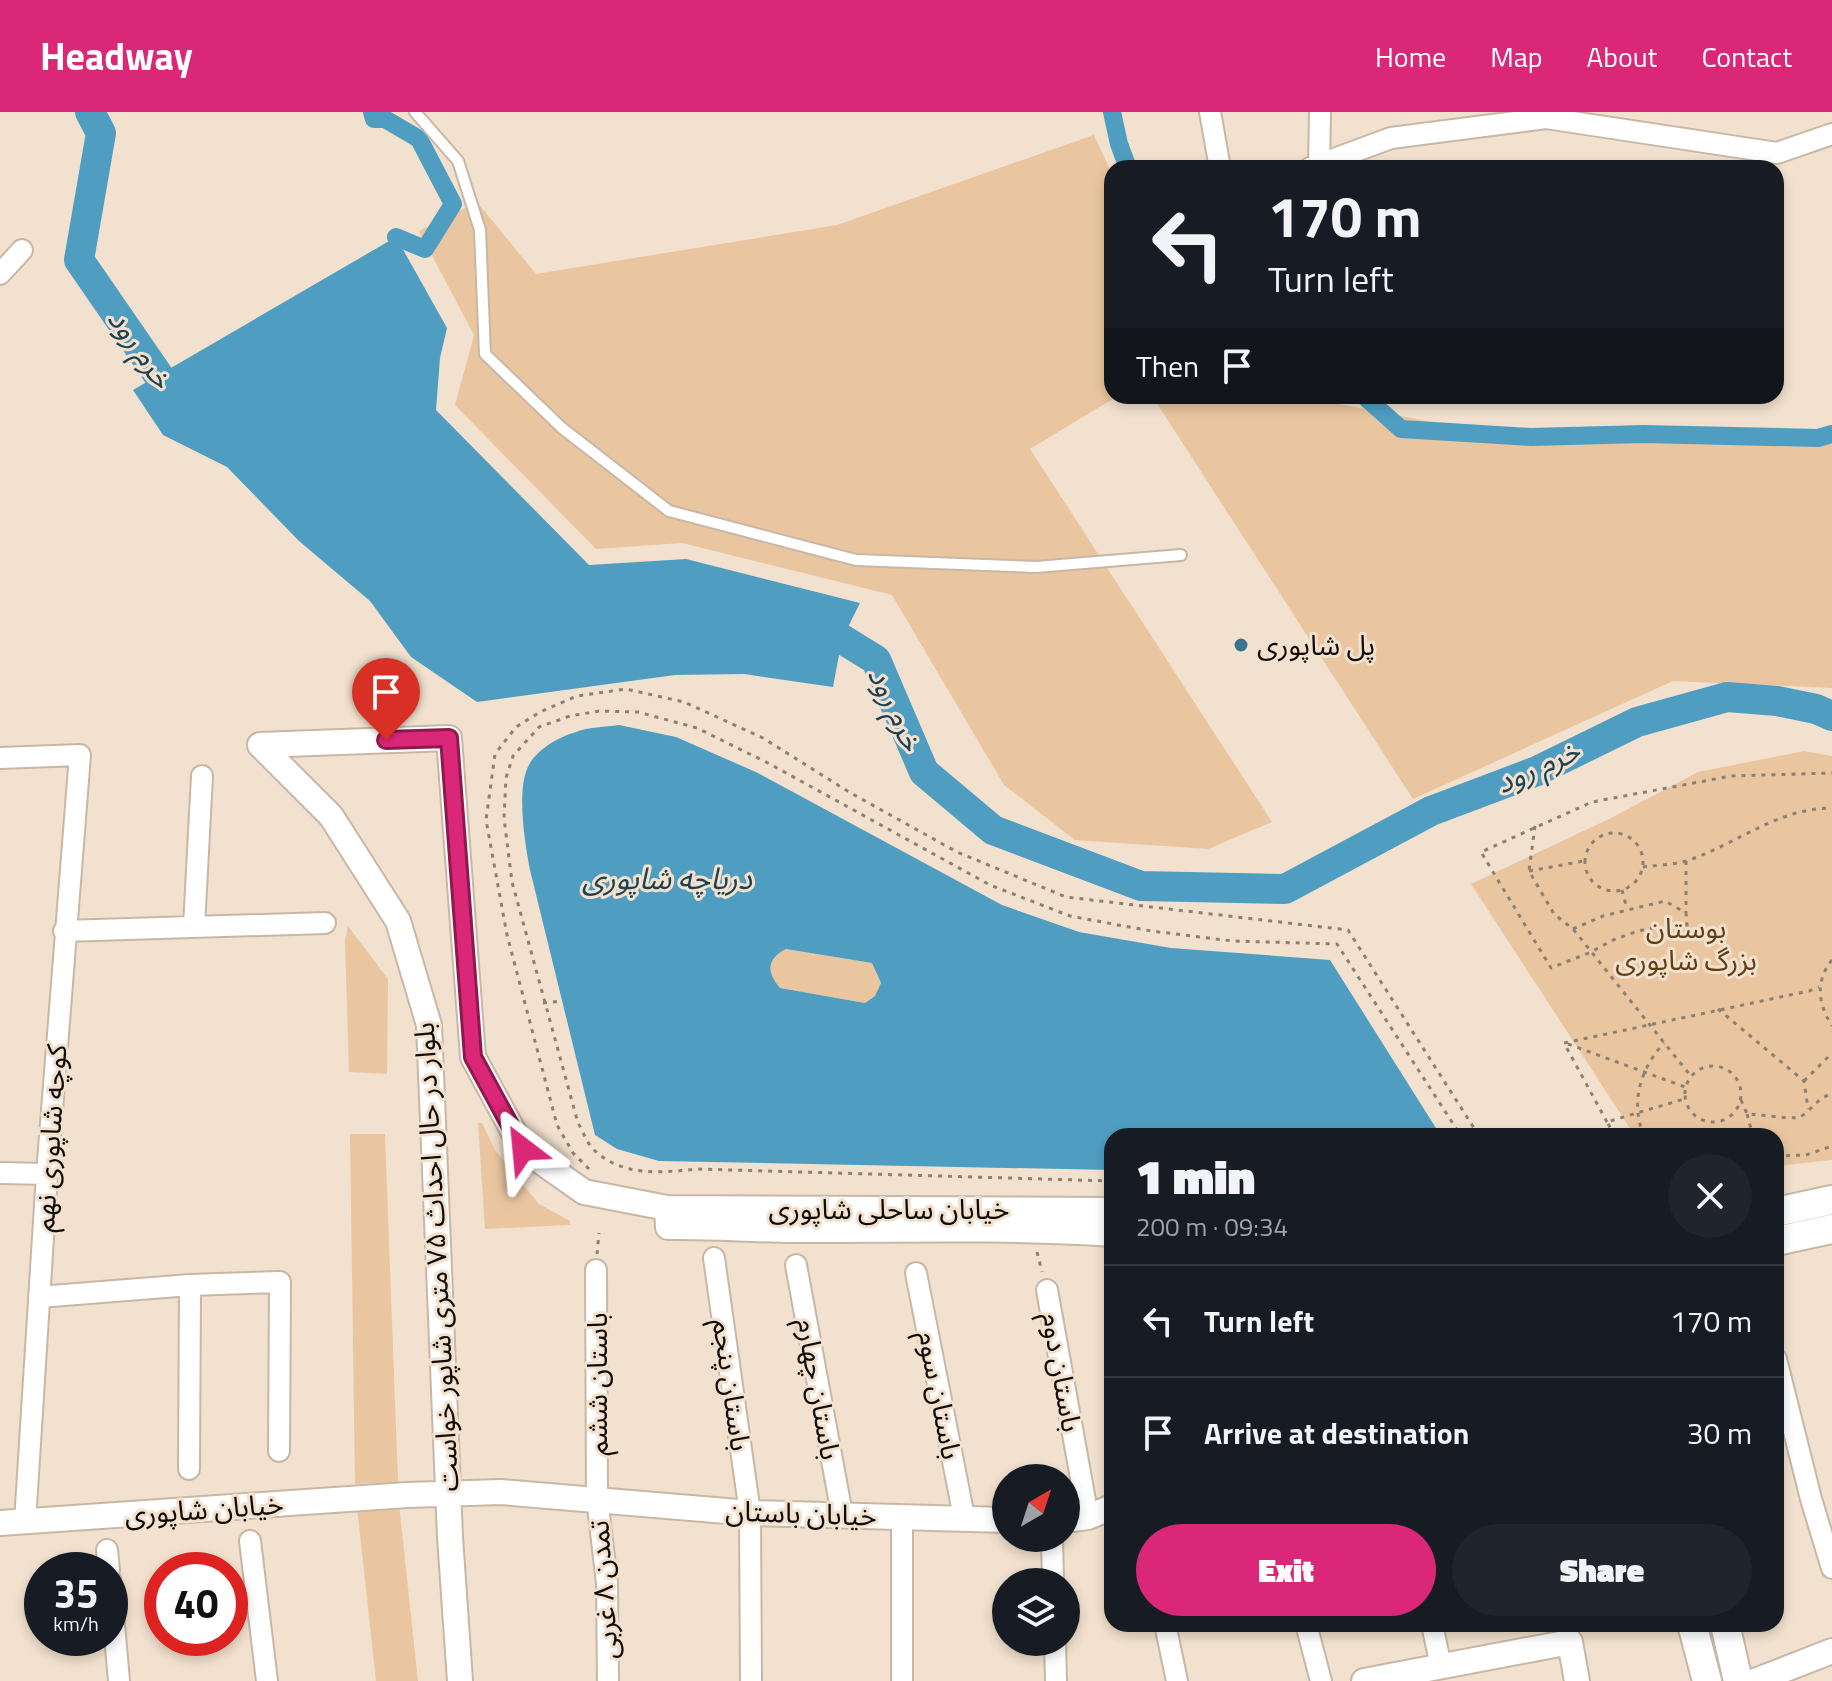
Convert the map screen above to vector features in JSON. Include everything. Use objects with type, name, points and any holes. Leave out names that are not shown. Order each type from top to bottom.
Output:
[{"type":"main road","points":[[1784,1210],[1832,1200]]},
{"type":"main road","points":[[1784,1239],[1832,1229]]},
{"type":"main road","points":[[1694,1632],[1707,1681]]},
{"type":"main road","points":[[1727,1632],[1738,1681]]},
{"type":"street","points":[[1210,112],[1219,160]]},
{"type":"street","points":[[1315,160],[1320,112]]},
{"type":"street","points":[[1330,160],[1391,138],[1546,118],[1777,153],[1832,134]]},
{"type":"street","points":[[0,274],[22,250]]},
{"type":"street","name":"بلوار در حال احداث ۷۵ متری شاپور خواست","points":[[460,1681],[448,1493],[429,1025],[398,921],[331,816],[260,745],[449,738],[473,1057],[523,1149],[584,1192],[667,1218]]},
{"type":"street","name":"کوچه شاپوری نهم","points":[[0,758],[80,755],[64,931],[25,1522]]},
{"type":"street","points":[[194,927],[202,776]]},
{"type":"street","points":[[64,931],[325,923]]},
{"type":"street","points":[[0,1173],[47,1174]]},
{"type":"street","name":"خیابان ساحلی شاپوری","points":[[667,1218],[1030,1219],[1104,1211]]},
{"type":"street","name":"خیابان ساحلی شاپوری","points":[[1030,1219],[1104,1233]]},
{"type":"street","name":"باستان پنجم","points":[[714,1258],[750,1513],[751,1681]]},
{"type":"street","name":"باستان چهارم","points":[[796,1265],[842,1514]]},
{"type":"street","name":"باستان ششم","points":[[596,1270],[597,1498]]},
{"type":"street","name":"باستان سوم","points":[[916,1273],[964,1517]]},
{"type":"street","points":[[39,1297],[190,1285],[280,1282],[279,1451]]},
{"type":"street","points":[[189,1469],[190,1285]]},
{"type":"street","name":"باستان دوم","points":[[1047,1290],[1070,1464]]},
{"type":"street","points":[[1784,1391],[1832,1568]]},
{"type":"street","name":"خیابان باستان","points":[[448,1493],[501,1492],[597,1498],[750,1513],[992,1519]]},
{"type":"street","name":"خیابان شاپوری","points":[[0,1523],[448,1493]]},
{"type":"street","name":"تمدن ۸ غربی","points":[[597,1498],[607,1583],[608,1681]]},
{"type":"street","points":[[1080,1518],[1104,1510]]},
{"type":"street","points":[[902,1516],[902,1681]]},
{"type":"street","points":[[250,1541],[267,1681]]},
{"type":"street","points":[[1167,1632],[1177,1681]]},
{"type":"street","points":[[1308,1632],[1321,1681]]},
{"type":"street","points":[[1434,1632],[1441,1667]]},
{"type":"street","points":[[1364,1681],[1396,1678],[1568,1633],[1577,1681]]},
{"type":"street","points":[[1755,1681],[1832,1651]]},
{"type":"street","points":[[117,1656],[119,1681]]},
{"type":"street","points":[[1055,1656],[1056,1681]]},
{"type":"lane","points":[[415,112],[458,161],[480,230],[485,354],[562,428],[669,511],[856,560],[1036,567],[1181,555]]},
{"type":"path","points":[[594,1175],[573,1153],[557,1125],[507,935],[486,820],[495,754],[516,727],[540,712],[577,696],[626,689],[684,702],[763,738],[849,792],[957,852],[1066,897],[1348,930],[1474,1128]]},
{"type":"path","points":[[1104,1181],[697,1169],[661,1173],[629,1170],[593,1150],[578,1123],[512,882],[504,818],[506,778],[513,756],[539,727],[599,711],[638,712],[697,728],[768,763],[990,885],[1070,916],[1151,931],[1233,941],[1337,944],[1456,1128]]},
{"type":"path","points":[[1686,861],[1688,937],[1652,928],[1613,940],[1551,968],[1481,852],[1592,802],[1731,776],[1832,773]]},
{"type":"path","points":[[1643,867],[1686,861],[1763,824],[1810,808],[1832,808]]},
{"type":"path","points":[[1535,826],[1529,871],[1554,914],[1573,929],[1690,1075]]},
{"type":"path","points":[[1617,833],[1632,839],[1641,852],[1643,867],[1632,885],[1622,890],[1608,891],[1596,885],[1587,874],[1584,861],[1589,846],[1601,836],[1617,833]]},
{"type":"path","points":[[1529,871],[1584,861]]},
{"type":"path","points":[[1622,890],[1627,909]]},
{"type":"path","points":[[1573,929],[1603,916],[1665,901],[1686,913]]},
{"type":"path","points":[[1832,960],[1819,987],[1820,1001],[1832,1026]]},
{"type":"path","points":[[1564,1043],[1819,987]]},
{"type":"path","points":[[543,1003],[561,1001]]},
{"type":"path","points":[[1718,1009],[1804,1081],[1808,1109]]},
{"type":"path","points":[[1564,1043],[1685,1087]]},
{"type":"path","points":[[1564,1043],[1610,1128]]},
{"type":"path","points":[[1642,1128],[1637,1113],[1638,1091],[1644,1070],[1664,1043]]},
{"type":"path","points":[[1804,1081],[1832,1053]]},
{"type":"path","points":[[1741,1100],[1734,1114],[1720,1122],[1705,1122],[1691,1113],[1684,1099],[1685,1087],[1690,1075],[1703,1067],[1718,1066],[1731,1072],[1740,1084],[1741,1100],[1751,1128]]},
{"type":"path","points":[[1747,1114],[1788,1119],[1799,1117],[1832,1094]]},
{"type":"path","points":[[1607,1122],[1684,1099]]},
{"type":"path","points":[[1784,1156],[1806,1155],[1832,1146]]},
{"type":"path","name":"باستان دوم","points":[[1030,1219],[1047,1290]]},
{"type":"green space","points":[[1094,135],[1106,160],[1105,404],[1030,449],[1272,822],[1208,849],[1075,840],[1004,785],[892,595],[682,543],[596,549],[455,405],[474,335],[419,231],[477,202],[536,274],[837,225]]},
{"type":"green space","points":[[1157,404],[1339,404],[1540,443],[1832,429],[1832,688],[1673,681],[1413,799]]},
{"type":"green space","name":"بوستان بزرگ شاپوری","points":[[1804,751],[1832,756],[1832,1160],[1784,1165],[1784,1128],[1630,1128],[1471,884],[1609,819],[1698,772]]},
{"type":"green space","points":[[348,926],[388,979],[387,1074],[349,1072],[345,940]]},
{"type":"green space","points":[[786,949],[872,963],[881,983],[875,996],[865,1003],[780,988],[772,977],[771,967],[775,957]]},
{"type":"green space","points":[[478,1123],[482,1123],[495,1150],[539,1204],[570,1221],[570,1225],[485,1229]]},
{"type":"green space","points":[[350,1134],[385,1134],[398,1482],[355,1484]]},
{"type":"green space","points":[[399,1504],[418,1681],[376,1681],[357,1507]]},
{"type":"water","points":[[396,237],[447,328],[440,358],[436,410],[589,565],[686,559],[860,603],[842,639],[833,687],[744,674],[675,675],[477,702],[411,657],[370,601],[299,541],[227,467],[163,435],[133,390]]},
{"type":"water","name":"دریاچه شاپوری","points":[[619,725],[676,737],[758,773],[1002,905],[1079,932],[1171,948],[1330,960],[1436,1128],[1104,1128],[1104,1170],[659,1161],[617,1149],[595,1135],[530,870],[524,833],[524,779],[530,762],[554,741],[586,729]],"holes":[[[786,949],[872,963],[881,983],[875,996],[865,1003],[780,988],[772,977],[771,966],[775,957]]]},
{"type":"waterway","name":"خرم رود","points":[[90,112],[101,133],[79,260],[181,408]]},
{"type":"waterway","points":[[372,112],[374,119],[385,119],[419,139],[453,204],[425,249],[396,237]]},
{"type":"waterway","points":[[1112,112],[1125,160]]},
{"type":"waterway","points":[[1373,404],[1401,429],[1531,437],[1644,434],[1818,438],[1832,434]]},
{"type":"waterway","name":"خرم رود","points":[[803,628],[842,639],[876,660],[924,772],[993,830],[1141,886],[1285,889],[1431,811],[1537,771],[1637,722],[1727,697],[1777,701],[1816,709],[1832,716]]},
{"type":"place","name":"پل شاپوری","points":[[1241,645]]},
{"type":"route","points":[[386,740],[449,738],[473,1057],[523,1149]]}]
